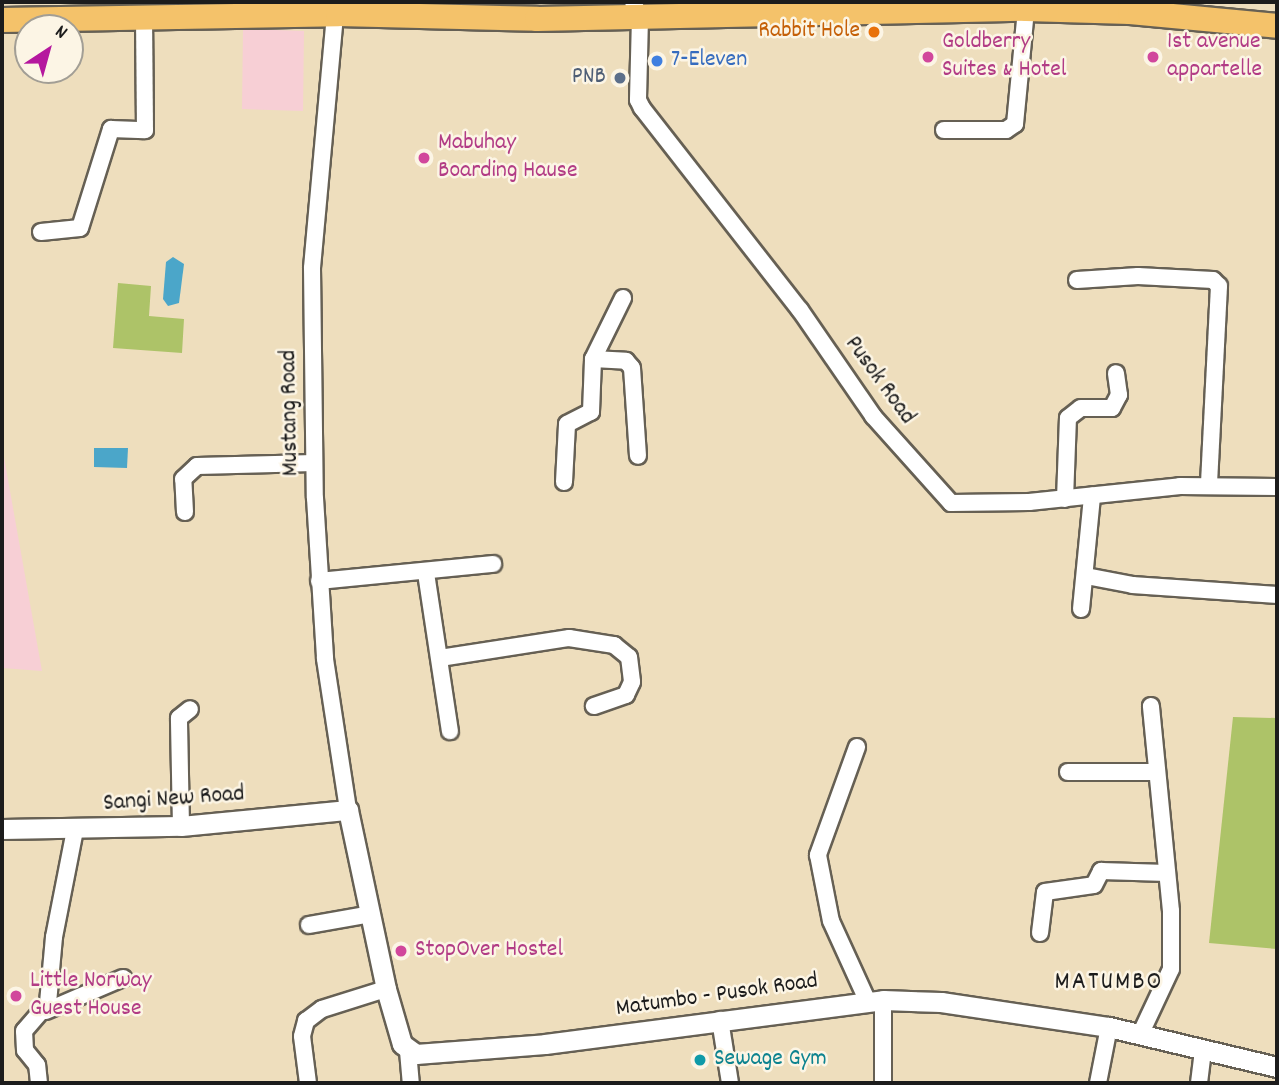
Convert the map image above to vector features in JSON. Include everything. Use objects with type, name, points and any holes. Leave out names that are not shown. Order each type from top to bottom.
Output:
[{"type":"main road","points":[[2,20],[144,20],[637,9],[1166,8],[1277,26]]},
{"type":"street","name":"Pusok Road","points":[[637,9],[638,100],[642,108],[800,310],[900,448],[951,503],[1065,499],[1209,486],[1277,487]]},
{"type":"street","points":[[944,130],[1006,130],[1015,124],[1026,9]]},
{"type":"street","name":"Mustang Road","points":[[335,15],[312,268],[314,463],[325,659],[348,810]]},
{"type":"street","points":[[41,232],[80,228],[111,129],[145,130],[144,20]]},
{"type":"street","points":[[1077,280],[1104,282],[1138,276],[1213,280],[1219,286],[1209,486]]},
{"type":"street","points":[[564,482],[567,424],[591,412],[593,359],[623,298]]},
{"type":"street","points":[[593,359],[626,361],[632,368],[638,456]]},
{"type":"street","points":[[1065,499],[1068,418],[1081,408],[1112,408],[1119,395],[1116,373]]},
{"type":"street","points":[[185,512],[183,479],[197,466],[314,463]]},
{"type":"street","points":[[1082,609],[1092,496]]},
{"type":"street","points":[[319,581],[426,573],[493,564]]},
{"type":"street","points":[[426,573],[450,731]]},
{"type":"street","points":[[1086,576],[1133,585],[1277,595]]},
{"type":"street","points":[[440,658],[569,638],[614,645],[629,657],[632,682],[626,695],[594,706]]},
{"type":"street","points":[[1140,1035],[1171,969],[1167,873],[1151,706]]},
{"type":"street","points":[[180,826],[179,718],[190,709]]},
{"type":"street","points":[[858,747],[818,855],[831,921],[875,1000],[883,1081]]},
{"type":"street","points":[[1068,772],[1156,772]]},
{"type":"street","points":[[348,810],[386,989],[408,1051],[411,1083]]},
{"type":"street","name":"Sangi New Road","points":[[2,829],[75,830],[180,826],[348,810]]},
{"type":"street","points":[[46,1011],[54,937],[75,830]]},
{"type":"street","points":[[1040,933],[1045,892],[1094,885],[1101,871],[1167,873]]},
{"type":"street","points":[[309,925],[371,914]]},
{"type":"street","points":[[39,1083],[37,1065],[24,1050],[24,1031],[46,1011],[122,978]]},
{"type":"street","points":[[308,1083],[302,1036],[306,1021],[322,1009],[386,989]]},
{"type":"street","name":"Matumbo - Pusok Road","points":[[408,1051],[416,1054],[545,1044],[875,1000],[941,1002],[1109,1027],[1203,1052],[1277,1067]]},
{"type":"street","points":[[720,1020],[730,1083]]},
{"type":"street","points":[[1098,1083],[1109,1027]]},
{"type":"street","points":[[1199,1083],[1203,1052]]},
{"type":"shaded area","points":[[243,29],[304,31],[303,111],[242,109]]},
{"type":"shaded area","points":[[2,446],[42,671],[2,668]]},
{"type":"green space","points":[[118,283],[151,286],[149,316],[184,319],[182,353],[113,348]]},
{"type":"green space","points":[[1233,717],[1277,718],[1277,949],[1209,943]]},
{"type":"water","points":[[173,257],[184,264],[179,303],[168,306],[163,299],[166,262]]},
{"type":"water","points":[[94,448],[128,448],[127,468],[94,467]]},
{"type":"place","name":"Rabbit Hole","points":[[874,32]]},
{"type":"place","name":"Goldberry Suites & Hotel","points":[[928,57]]},
{"type":"place","name":"1st avenue appartelle","points":[[1153,57]]},
{"type":"place","name":"7-Eleven","points":[[657,61]]},
{"type":"place","name":"PNB","points":[[620,78]]},
{"type":"place","name":"Mabuhay Boarding Hause","points":[[424,158]]},
{"type":"place","name":"StopOver Hostel","points":[[401,951]]},
{"type":"place","name":"Little Norway Guest House","points":[[16,996]]},
{"type":"place","name":"Sewage Gym","points":[[700,1060]]},
{"type":"district","name":"MATUMBO","points":[[1109,983]]}]
